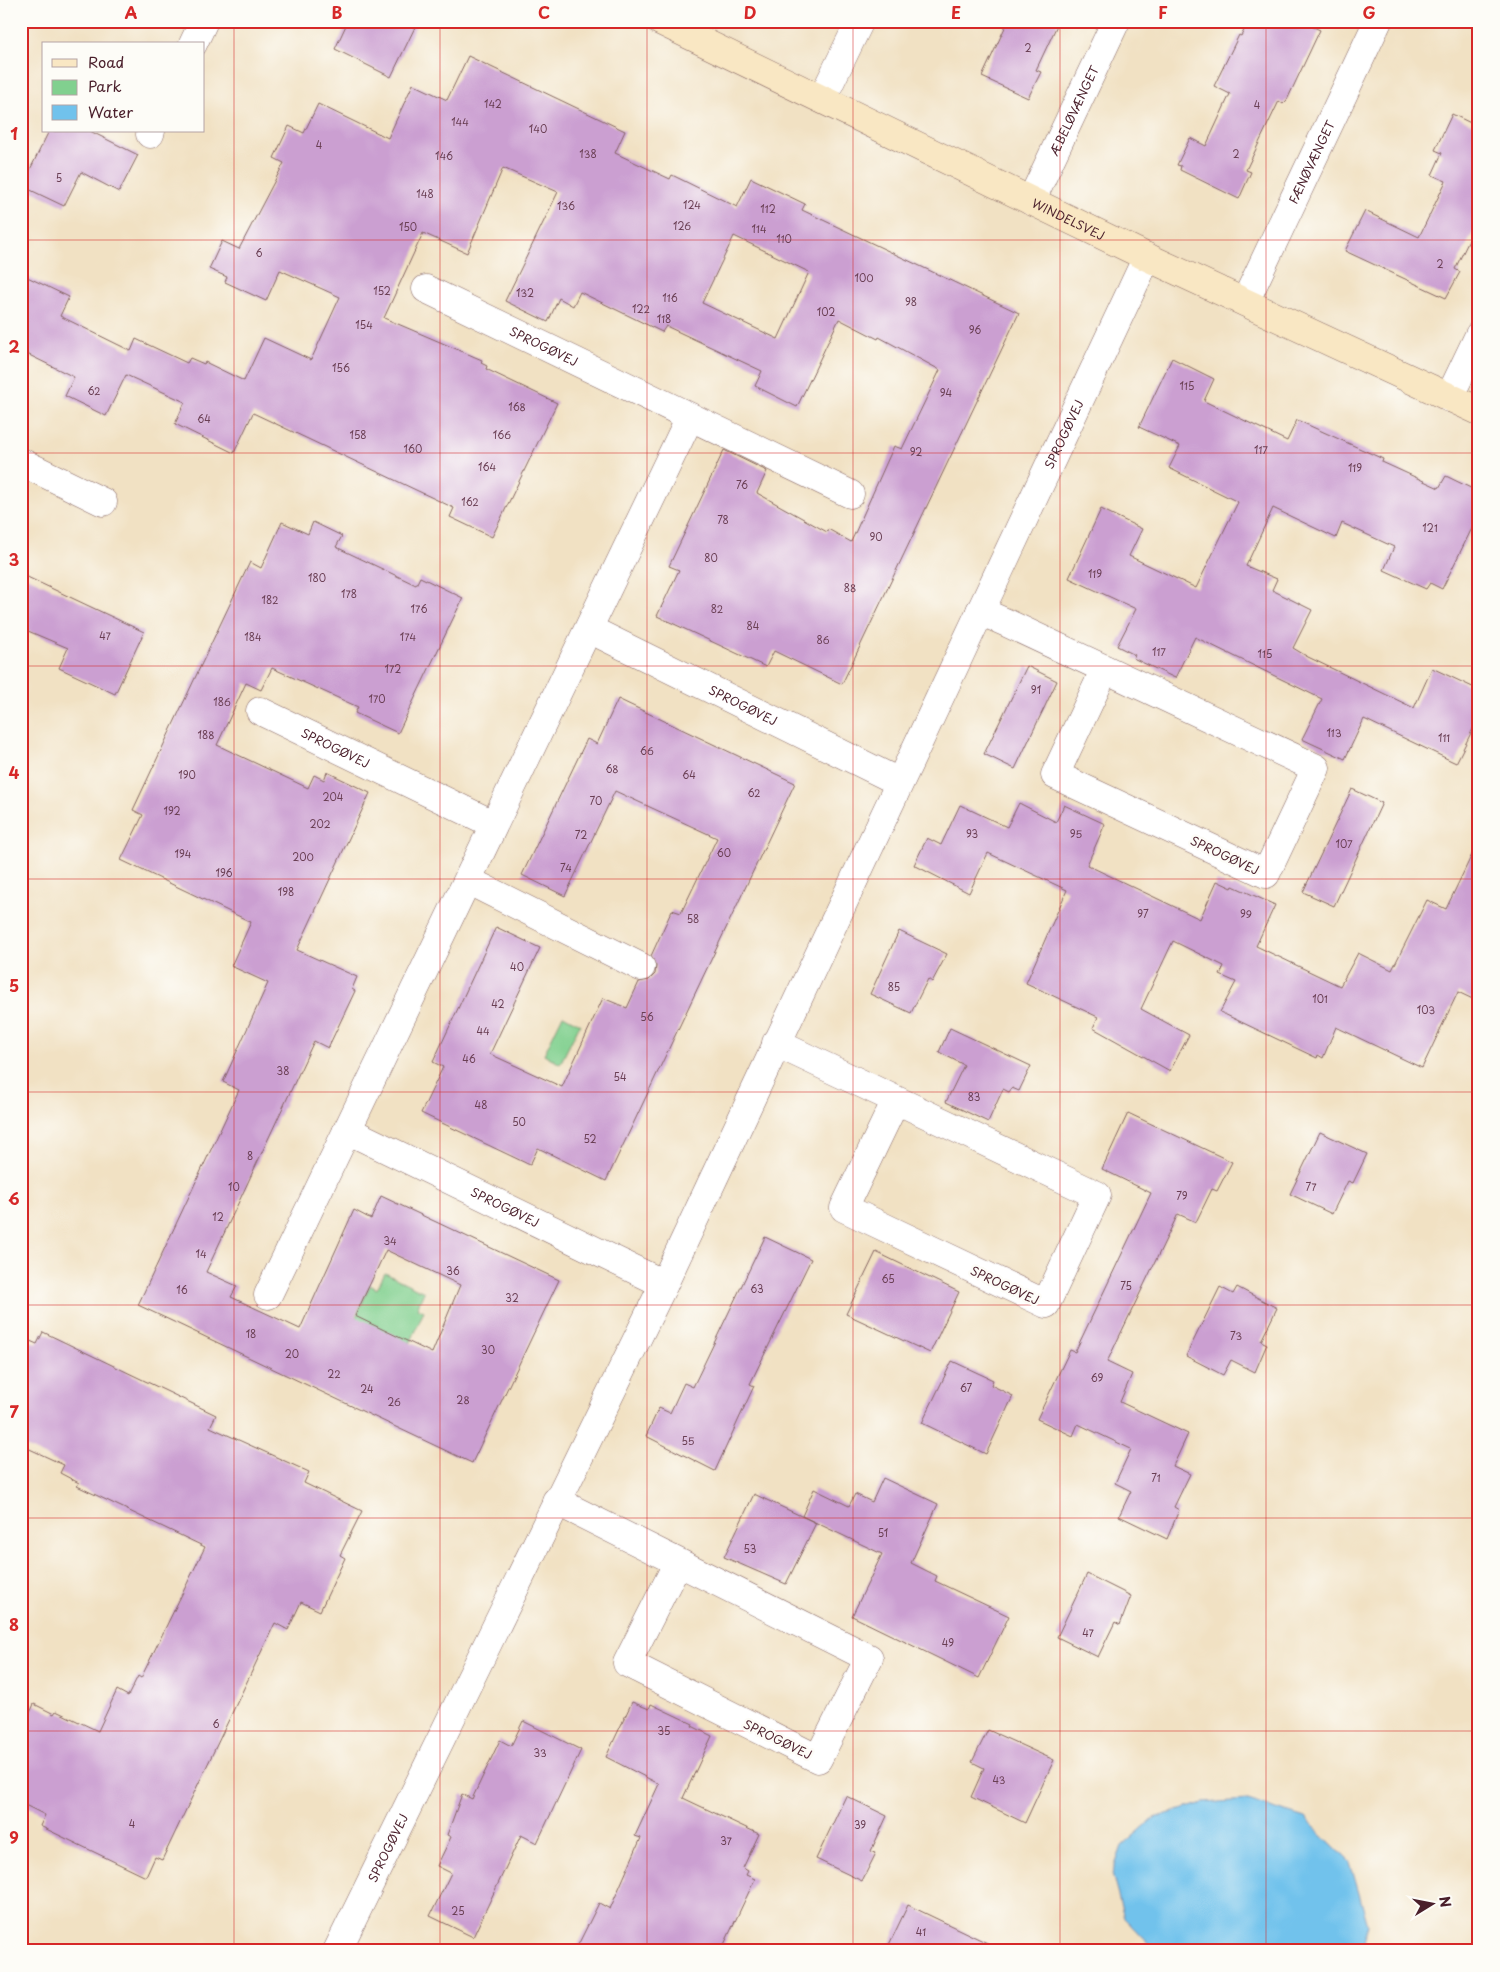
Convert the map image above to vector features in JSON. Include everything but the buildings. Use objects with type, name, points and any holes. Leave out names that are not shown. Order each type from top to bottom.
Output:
[{"type":"street","points":[[194,42],[204,21]]},
{"type":"street","name":"WINDELSVEJ","points":[[660,21],[1031,201],[1479,411]]},
{"type":"street","points":[[822,99],[860,21]]},
{"type":"street","name":"ÆBELØVÆNGET","points":[[1031,201],[1116,21]]},
{"type":"street","name":"FÆNØVÆNGET","points":[[1244,302],[1378,21]]},
{"type":"street","name":"SPROGØVEJ","points":[[337,1951],[664,1284],[1147,256]]},
{"type":"street","name":"SPROGØVEJ","points":[[426,289],[850,494]]},
{"type":"street","points":[[1449,398],[1479,335]]},
{"type":"street","points":[[268,1296],[469,881],[493,824],[690,417]]},
{"type":"street","points":[[21,462],[104,502]]},
{"type":"street","name":"SPROGØVEJ","points":[[980,611],[1316,768],[1266,874],[1055,775],[1104,669]]},
{"type":"street","name":"SPROGØVEJ","points":[[588,628],[899,782]]},
{"type":"street","name":"SPROGØVEJ","points":[[260,711],[493,824]]},
{"type":"street","points":[[469,881],[641,966]]},
{"type":"street","name":"SPROGØVEJ","points":[[776,1043],[896,1100],[1098,1196],[1046,1304],[844,1208],[896,1100]]},
{"type":"street","name":"SPROGØVEJ","points":[[347,1130],[664,1284]]},
{"type":"street","name":"SPROGØVEJ","points":[[556,1502],[678,1562],[869,1658],[818,1759],[627,1663],[678,1562]]},
{"type":"green space","points":[[563,1015],[580,1024],[560,1064],[544,1054]]},
{"type":"green space","points":[[385,1273],[424,1292],[417,1308],[424,1311],[410,1344],[355,1319],[370,1285],[377,1289]]},
{"type":"water","points":[[1248,1800],[1305,1818],[1350,1862],[1368,1925],[1362,1951],[1156,1951],[1124,1918],[1112,1874],[1122,1846],[1154,1818],[1203,1803]]}]
